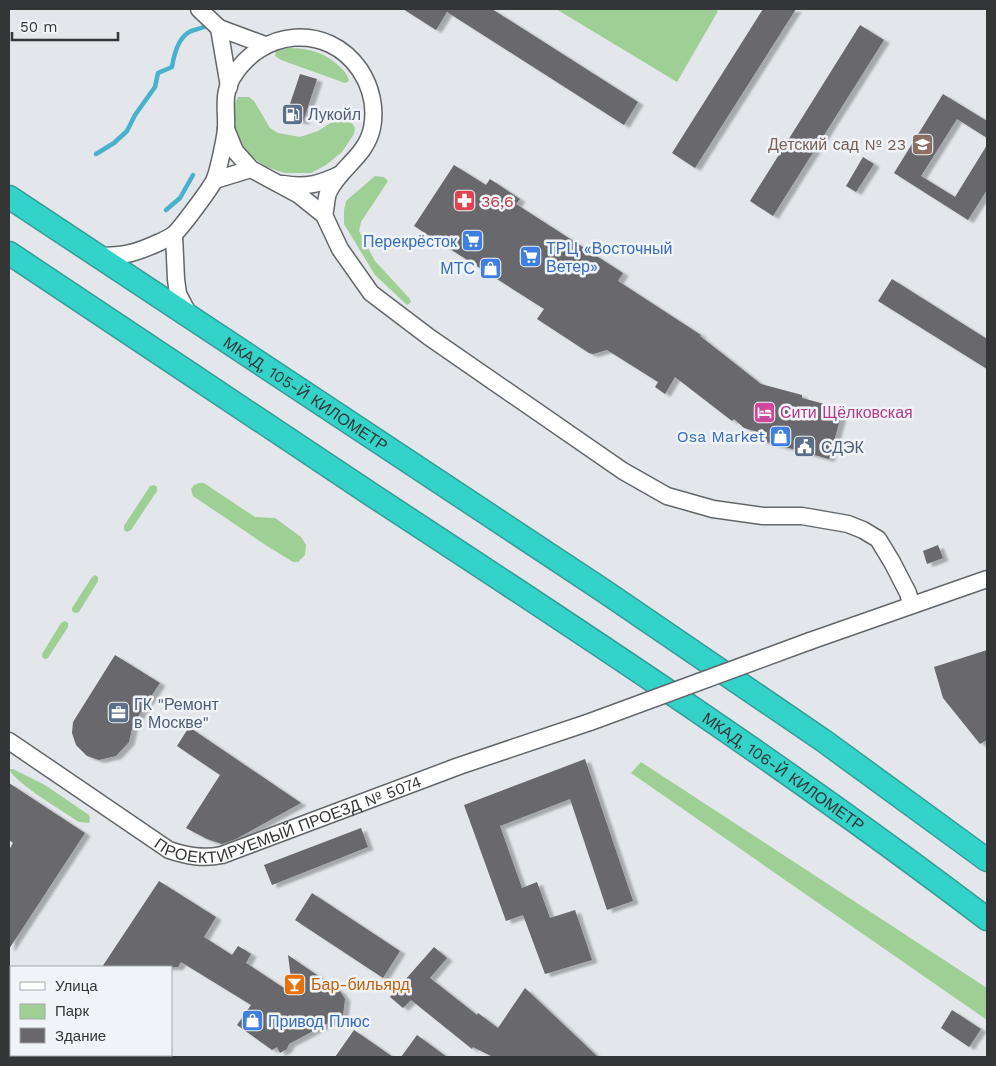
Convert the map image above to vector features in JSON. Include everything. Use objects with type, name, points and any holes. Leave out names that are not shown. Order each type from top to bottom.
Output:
[{"type":"highway","name":"МКАД, 105-Й КИЛОМЕТР","points":[[9,197],[604,591],[824,740],[987,860]]},
{"type":"highway","name":"МКАД, 106-Й КИЛОМЕТР","points":[[9,253],[578,630],[797,779],[987,919]]},
{"type":"street","points":[[202,11],[219,28],[265,45]]},
{"type":"street","points":[[219,28],[229,87]]},
{"type":"street","points":[[98,256],[122,256],[140,251],[174,235],[214,180],[226,130],[224,104],[231,79],[246,59],[265,45],[288,38],[312,38],[319,40],[334,46],[353,60],[366,79],[373,104],[372,128],[362,152],[340,174],[328,194],[324,215]]},
{"type":"street","points":[[226,130],[235,151],[251,169],[299,195],[324,215],[340,249],[371,293],[429,337],[623,471],[667,496],[713,509],[762,516],[802,516],[848,524],[863,530],[878,539],[908,593],[911,604]]},
{"type":"street","points":[[214,180],[251,169]]},
{"type":"street","points":[[275,183],[297,187],[320,184],[340,174]]},
{"type":"street","points":[[174,235],[178,294],[189,316]]},
{"type":"street","name":"ПРОЕКТИРУЕМЫЙ ПРОЕЗД № 5074","points":[[9,741],[169,850],[182,854],[210,857],[459,766],[590,722],[810,640],[987,579]]},
{"type":"green space","points":[[556,9],[714,9],[718,11],[677,82]]},
{"type":"green space","points":[[286,48],[307,50],[326,56],[343,70],[348,76],[349,81],[345,83],[281,60],[275,56],[276,51]]},
{"type":"green space","points":[[238,97],[249,97],[254,101],[270,128],[278,133],[300,137],[318,131],[340,117],[350,120],[355,128],[354,134],[342,152],[326,165],[311,173],[285,173],[266,167],[251,156],[235,133],[231,112]]},
{"type":"green space","points":[[375,176],[384,177],[388,181],[361,222],[359,231],[375,261],[410,299],[411,302],[407,305],[375,275],[344,224],[346,201]]},
{"type":"green space","points":[[199,483],[204,483],[255,517],[275,518],[301,537],[306,545],[305,555],[298,562],[293,562],[193,496],[191,489]]},
{"type":"green space","points":[[154,485],[157,487],[157,491],[131,530],[127,532],[124,530],[124,526],[150,486]]},
{"type":"green space","points":[[95,575],[98,577],[98,581],[79,612],[75,613],[72,611],[72,608]]},
{"type":"green space","points":[[65,621],[68,623],[68,627],[48,658],[45,659],[42,657],[42,654],[61,623]]},
{"type":"green space","points":[[641,762],[987,988],[987,1020],[631,773]]},
{"type":"green space","points":[[9,769],[13,769],[45,785],[89,815],[89,823],[79,822],[41,797],[20,782]]},
{"type":"building","points":[[403,9],[492,9],[638,102],[624,125],[447,12],[436,30]]},
{"type":"building","points":[[763,9],[796,9],[695,168],[672,153]]},
{"type":"building","points":[[860,25],[884,40],[773,216],[750,201]]},
{"type":"building","points":[[300,74],[317,79],[303,122],[286,116]]},
{"type":"building","points":[[943,94],[987,121],[987,138],[957,119],[921,176],[955,197],[987,145],[987,190],[968,220],[894,173]]},
{"type":"building","points":[[863,157],[874,164],[856,192],[846,186]]},
{"type":"building","points":[[454,165],[486,185],[490,179],[520,199],[516,204],[623,273],[618,281],[701,335],[761,384],[843,409],[829,459],[756,439],[758,432],[744,428],[734,419],[732,421],[675,377],[665,394],[655,387],[658,382],[607,350],[593,354],[589,353],[537,319],[544,309],[414,226]]},
{"type":"building","points":[[892,279],[987,339],[987,369],[878,301]]},
{"type":"building","points":[[938,545],[943,558],[927,564],[923,551]]},
{"type":"building","points":[[987,650],[987,740],[980,744],[943,698],[934,667]]},
{"type":"building","points":[[115,655],[160,683],[133,724],[129,742],[116,756],[99,760],[87,756],[76,745],[72,733],[73,722]]},
{"type":"building","points":[[189,727],[301,803],[236,839],[222,844],[207,839],[186,828],[220,775],[177,746]]},
{"type":"building","points":[[585,759],[633,901],[607,910],[570,799],[500,826],[522,888],[537,882],[550,918],[575,910],[592,960],[545,974],[523,915],[506,921],[464,805]]},
{"type":"building","points":[[9,783],[85,833],[9,949],[9,850],[13,843],[9,840]]},
{"type":"building","points":[[361,828],[368,847],[272,885],[264,865]]},
{"type":"building","points":[[159,881],[216,917],[204,937],[232,955],[238,946],[245,950],[251,954],[246,963],[293,994],[288,955],[340,991],[345,999],[343,1015],[289,1044],[287,1049],[280,1053],[277,1047],[272,1050],[237,1025],[251,1005],[181,962],[178,967],[103,966]]},
{"type":"building","points":[[312,893],[400,951],[383,978],[295,920]]},
{"type":"building","points":[[434,947],[447,958],[430,978],[477,1015],[478,1013],[498,1028],[525,988],[598,1057],[493,1057],[473,1047],[472,1049],[411,1000],[403,1008],[390,997]]},
{"type":"building","points":[[952,1010],[981,1029],[969,1047],[941,1028]]},
{"type":"building","points":[[354,1030],[393,1057],[335,1057]]},
{"type":"building","points":[[417,1035],[447,1057],[401,1057]]},
{"type":"waterway","points":[[96,154],[114,143],[127,131],[135,115],[155,87],[158,73],[172,67],[175,51],[183,37],[191,31],[207,26]]},
{"type":"waterway","points":[[166,210],[180,198],[193,175]]},
{"type":"place","name":"Лукойл","points":[[292,114]]},
{"type":"place","name":"Детский сад № 23","points":[[922,144]]},
{"type":"place","name":"36,6","points":[[465,201]]},
{"type":"place","name":"Перекрёсток","points":[[473,241]]},
{"type":"place","name":"ТРЦ «Восточный Ветер»","points":[[530,257]]},
{"type":"place","name":"МТС","points":[[491,268]]},
{"type":"place","name":"Сити Щёлковская","points":[[764,412]]},
{"type":"place","name":"Osa Market","points":[[781,436]]},
{"type":"place","name":"СДЭК","points":[[805,447]]},
{"type":"place","name":"ГК \"Ремонт в Москве\"","points":[[118,713]]},
{"type":"place","name":"Бар-бильярд","points":[[295,984]]},
{"type":"place","name":"Привод Плюс","points":[[252,1021]]}]
